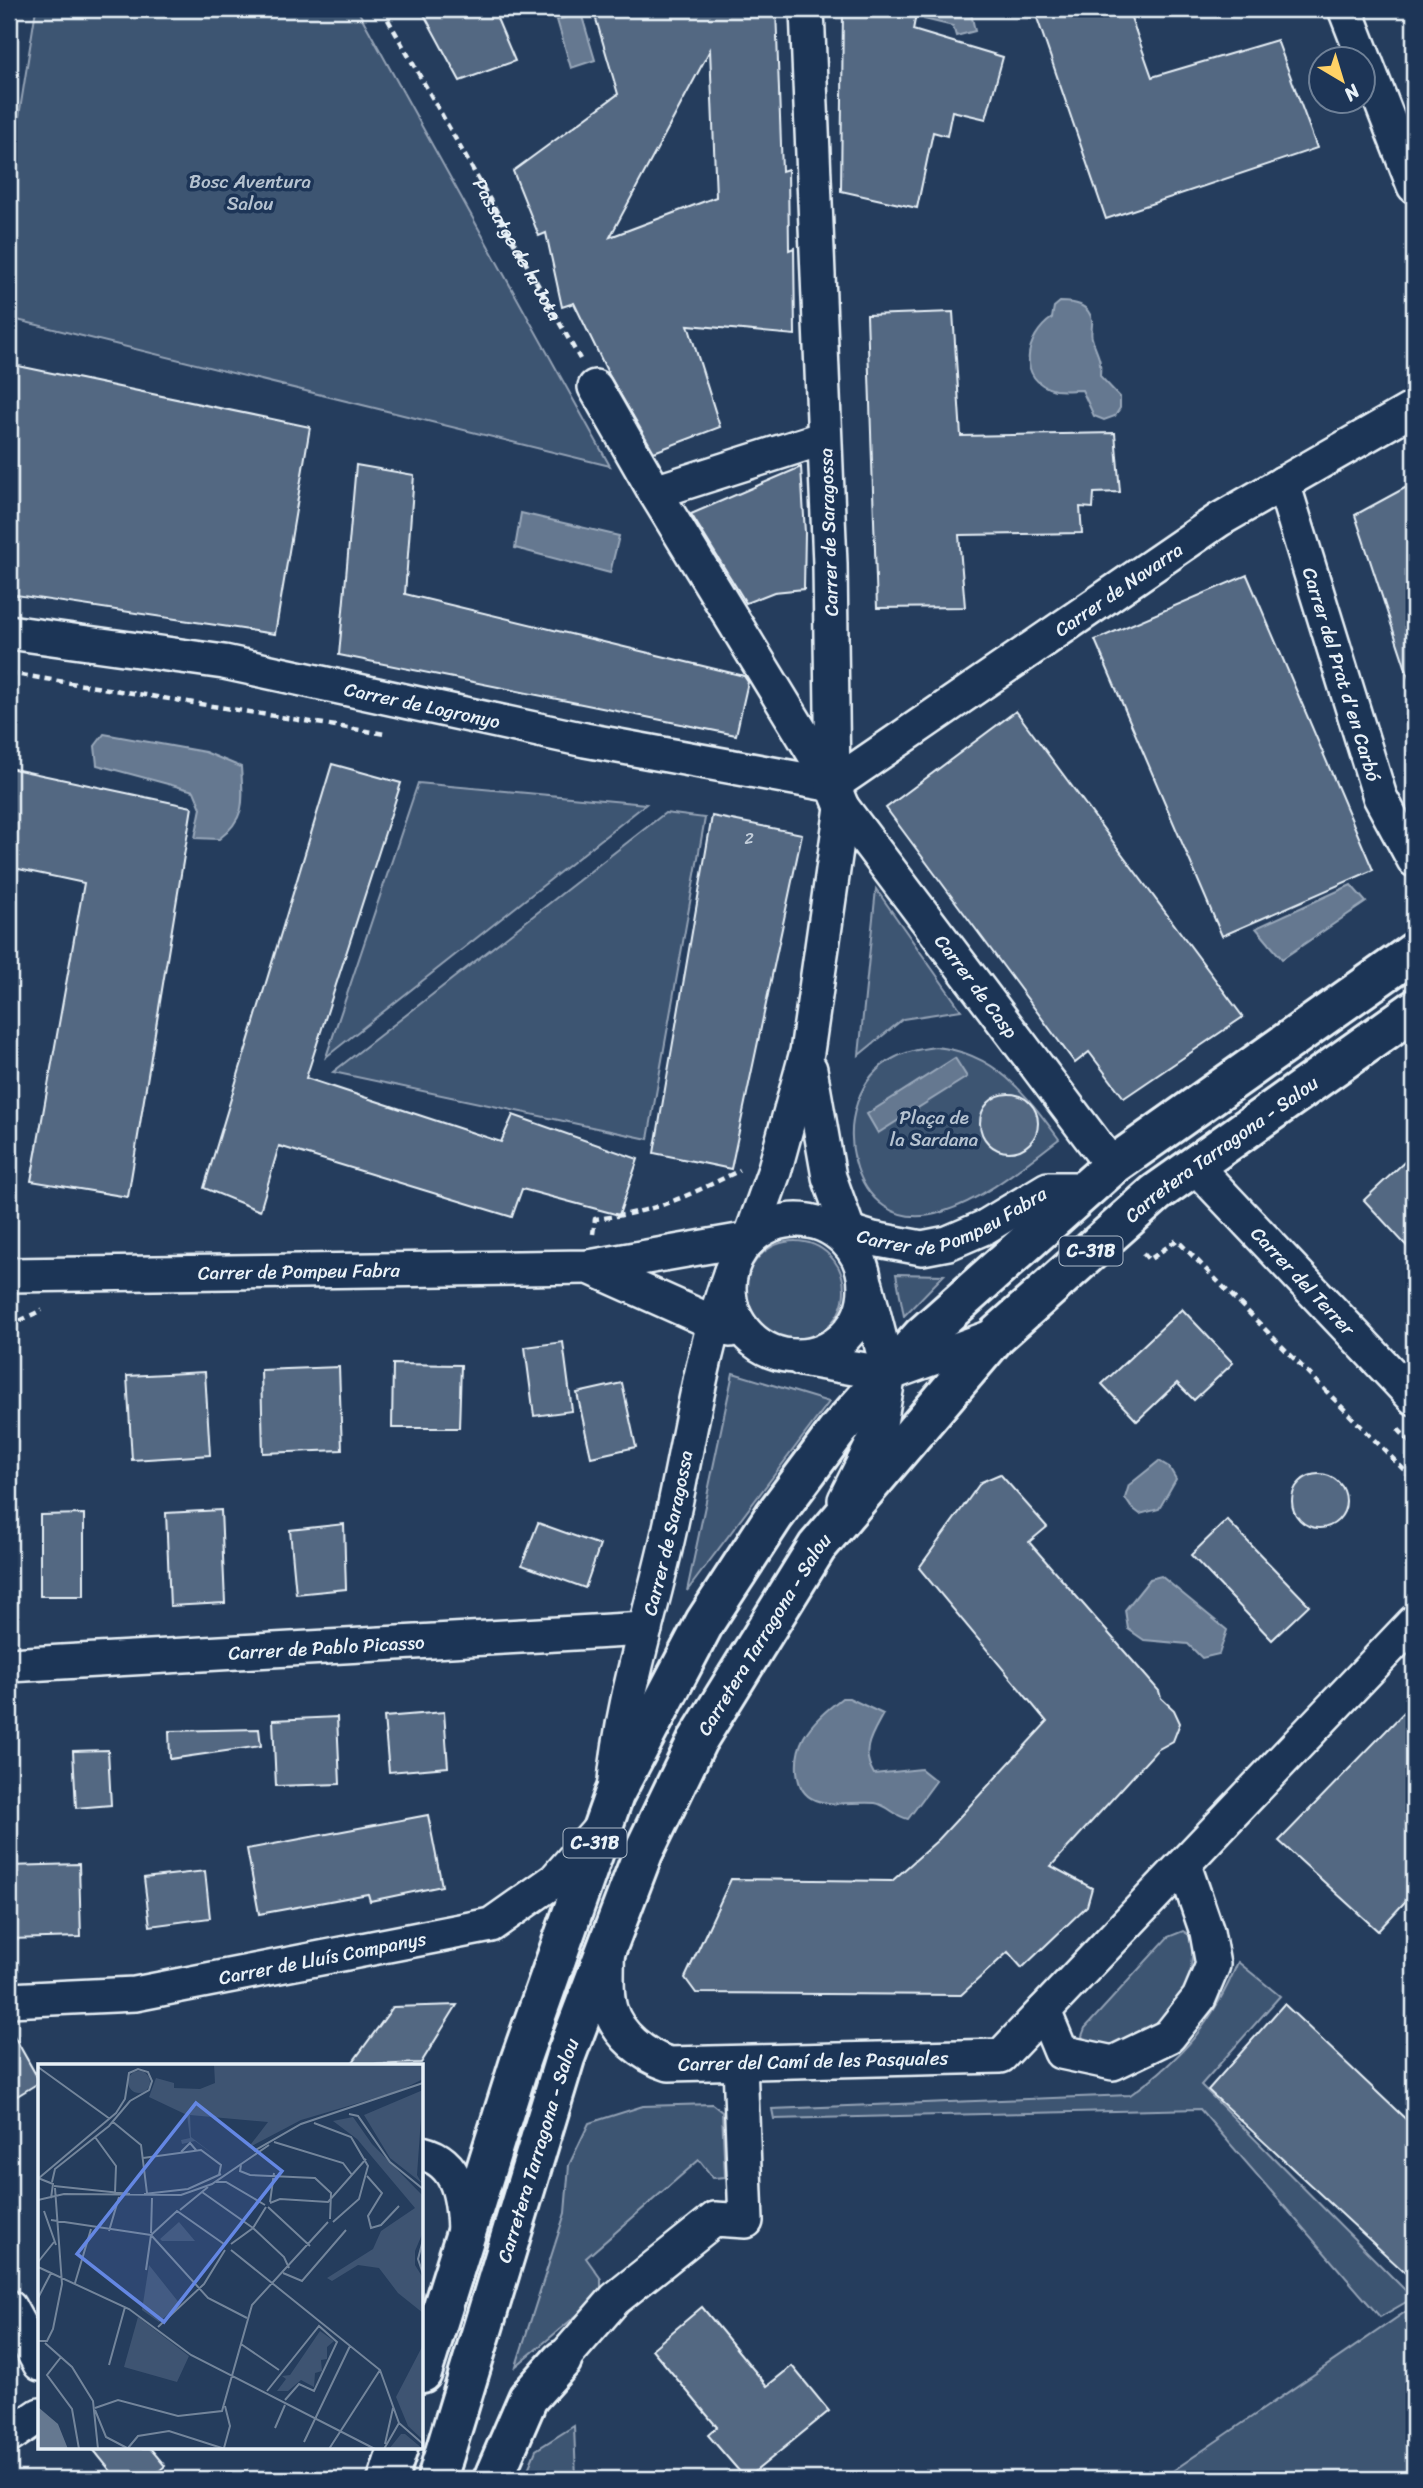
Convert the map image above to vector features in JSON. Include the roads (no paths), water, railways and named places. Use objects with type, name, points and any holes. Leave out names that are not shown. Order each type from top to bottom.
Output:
[{"type":"main road","name":"C-31B","points":[[424,2367],[520,2061],[607,1812],[705,1622],[760,1537],[838,1430],[922,1336],[1099,1177],[1414,952]]},
{"type":"main road","name":"Carretera Tarragona - Salou","points":[[440,2471],[565,2058],[643,1853],[697,1741],[817,1547],[997,1335],[1156,1194],[1414,1010]]},
{"type":"main road","points":[[493,2479],[528,2398],[562,2360]]},
{"type":"main road","points":[[388,2479],[397,2450]]},
{"type":"street","name":"Carrer de Saragossa","points":[[750,1239],[774,1172],[807,1052],[837,796],[807,9]]},
{"type":"street","points":[[1345,9],[1414,186]]},
{"type":"street","points":[[596,387],[655,492],[837,796]]},
{"type":"street","name":"Carrer de Navarra","points":[[837,796],[1219,520],[1414,408]]},
{"type":"street","points":[[655,492],[824,438]]},
{"type":"street","name":"Carrer del Prat d'en Carbó","points":[[1283,483],[1380,797],[1414,860]]},
{"type":"street","name":"Carrer de Logronyo","points":[[9,632],[224,662],[837,796]]},
{"type":"street","name":"Carrer de Casp","points":[[837,796],[1099,1177]]},
{"type":"street","name":"Carrer de Saragossa","points":[[807,1052],[815,1112],[829,1177],[857,1253],[889,1374]]},
{"type":"street","name":"Carrer del Terrer","points":[[1194,1165],[1414,1398]]},
{"type":"street","name":"Carrer de Pompeu Fabra","points":[[9,1275],[589,1267],[750,1239],[764,1228],[798,1220],[816,1223],[857,1253],[873,1239],[922,1248],[948,1243],[985,1227],[1048,1189],[1099,1177]]},
{"type":"street","points":[[750,1239],[739,1252],[730,1271],[729,1292],[733,1312],[743,1330],[757,1344],[788,1356],[889,1374],[997,1335]]},
{"type":"street","points":[[788,1356],[810,1355],[831,1347],[848,1333],[862,1304],[857,1253]]},
{"type":"street","name":"Carrer de Pompeu Fabra","points":[[589,1267],[713,1321],[757,1344]]},
{"type":"street","name":"Carrer de Saragossa","points":[[607,1812],[618,1740],[667,1539],[713,1321],[730,1271]]},
{"type":"street","points":[[817,1547],[856,1482],[878,1434],[889,1374]]},
{"type":"street","name":"Carrer del Camí de les Pasquales","points":[[607,1947],[610,2009],[626,2035],[648,2057],[669,2064],[1001,2056],[1414,1622]]},
{"type":"street","name":"Carrer de Pablo Picasso","points":[[9,1665],[645,1629]]},
{"type":"street","name":"Carrer de Lluís Companys","points":[[9,2000],[135,1994],[491,1925],[555,1880],[607,1812]]},
{"type":"street","points":[[1044,2011],[1061,2052],[1113,2063],[1169,2036],[1199,1998],[1213,1965],[1207,1932],[1184,1865]]},
{"type":"street","points":[[562,2360],[615,2299],[715,2219],[746,2221],[740,2064]]},
{"type":"street","points":[[424,2154],[446,2166],[463,2196],[464,2238]]},
{"type":"street","points":[[9,2307],[38,2360]]},
{"type":"street","points":[[9,2436],[38,2416]]},
{"type":"park label","name":"Bosc Aventura Salou","points":[[250,192]]},
{"type":"park label","name":"Plaça de la Sardana","points":[[934,1128]]}]
